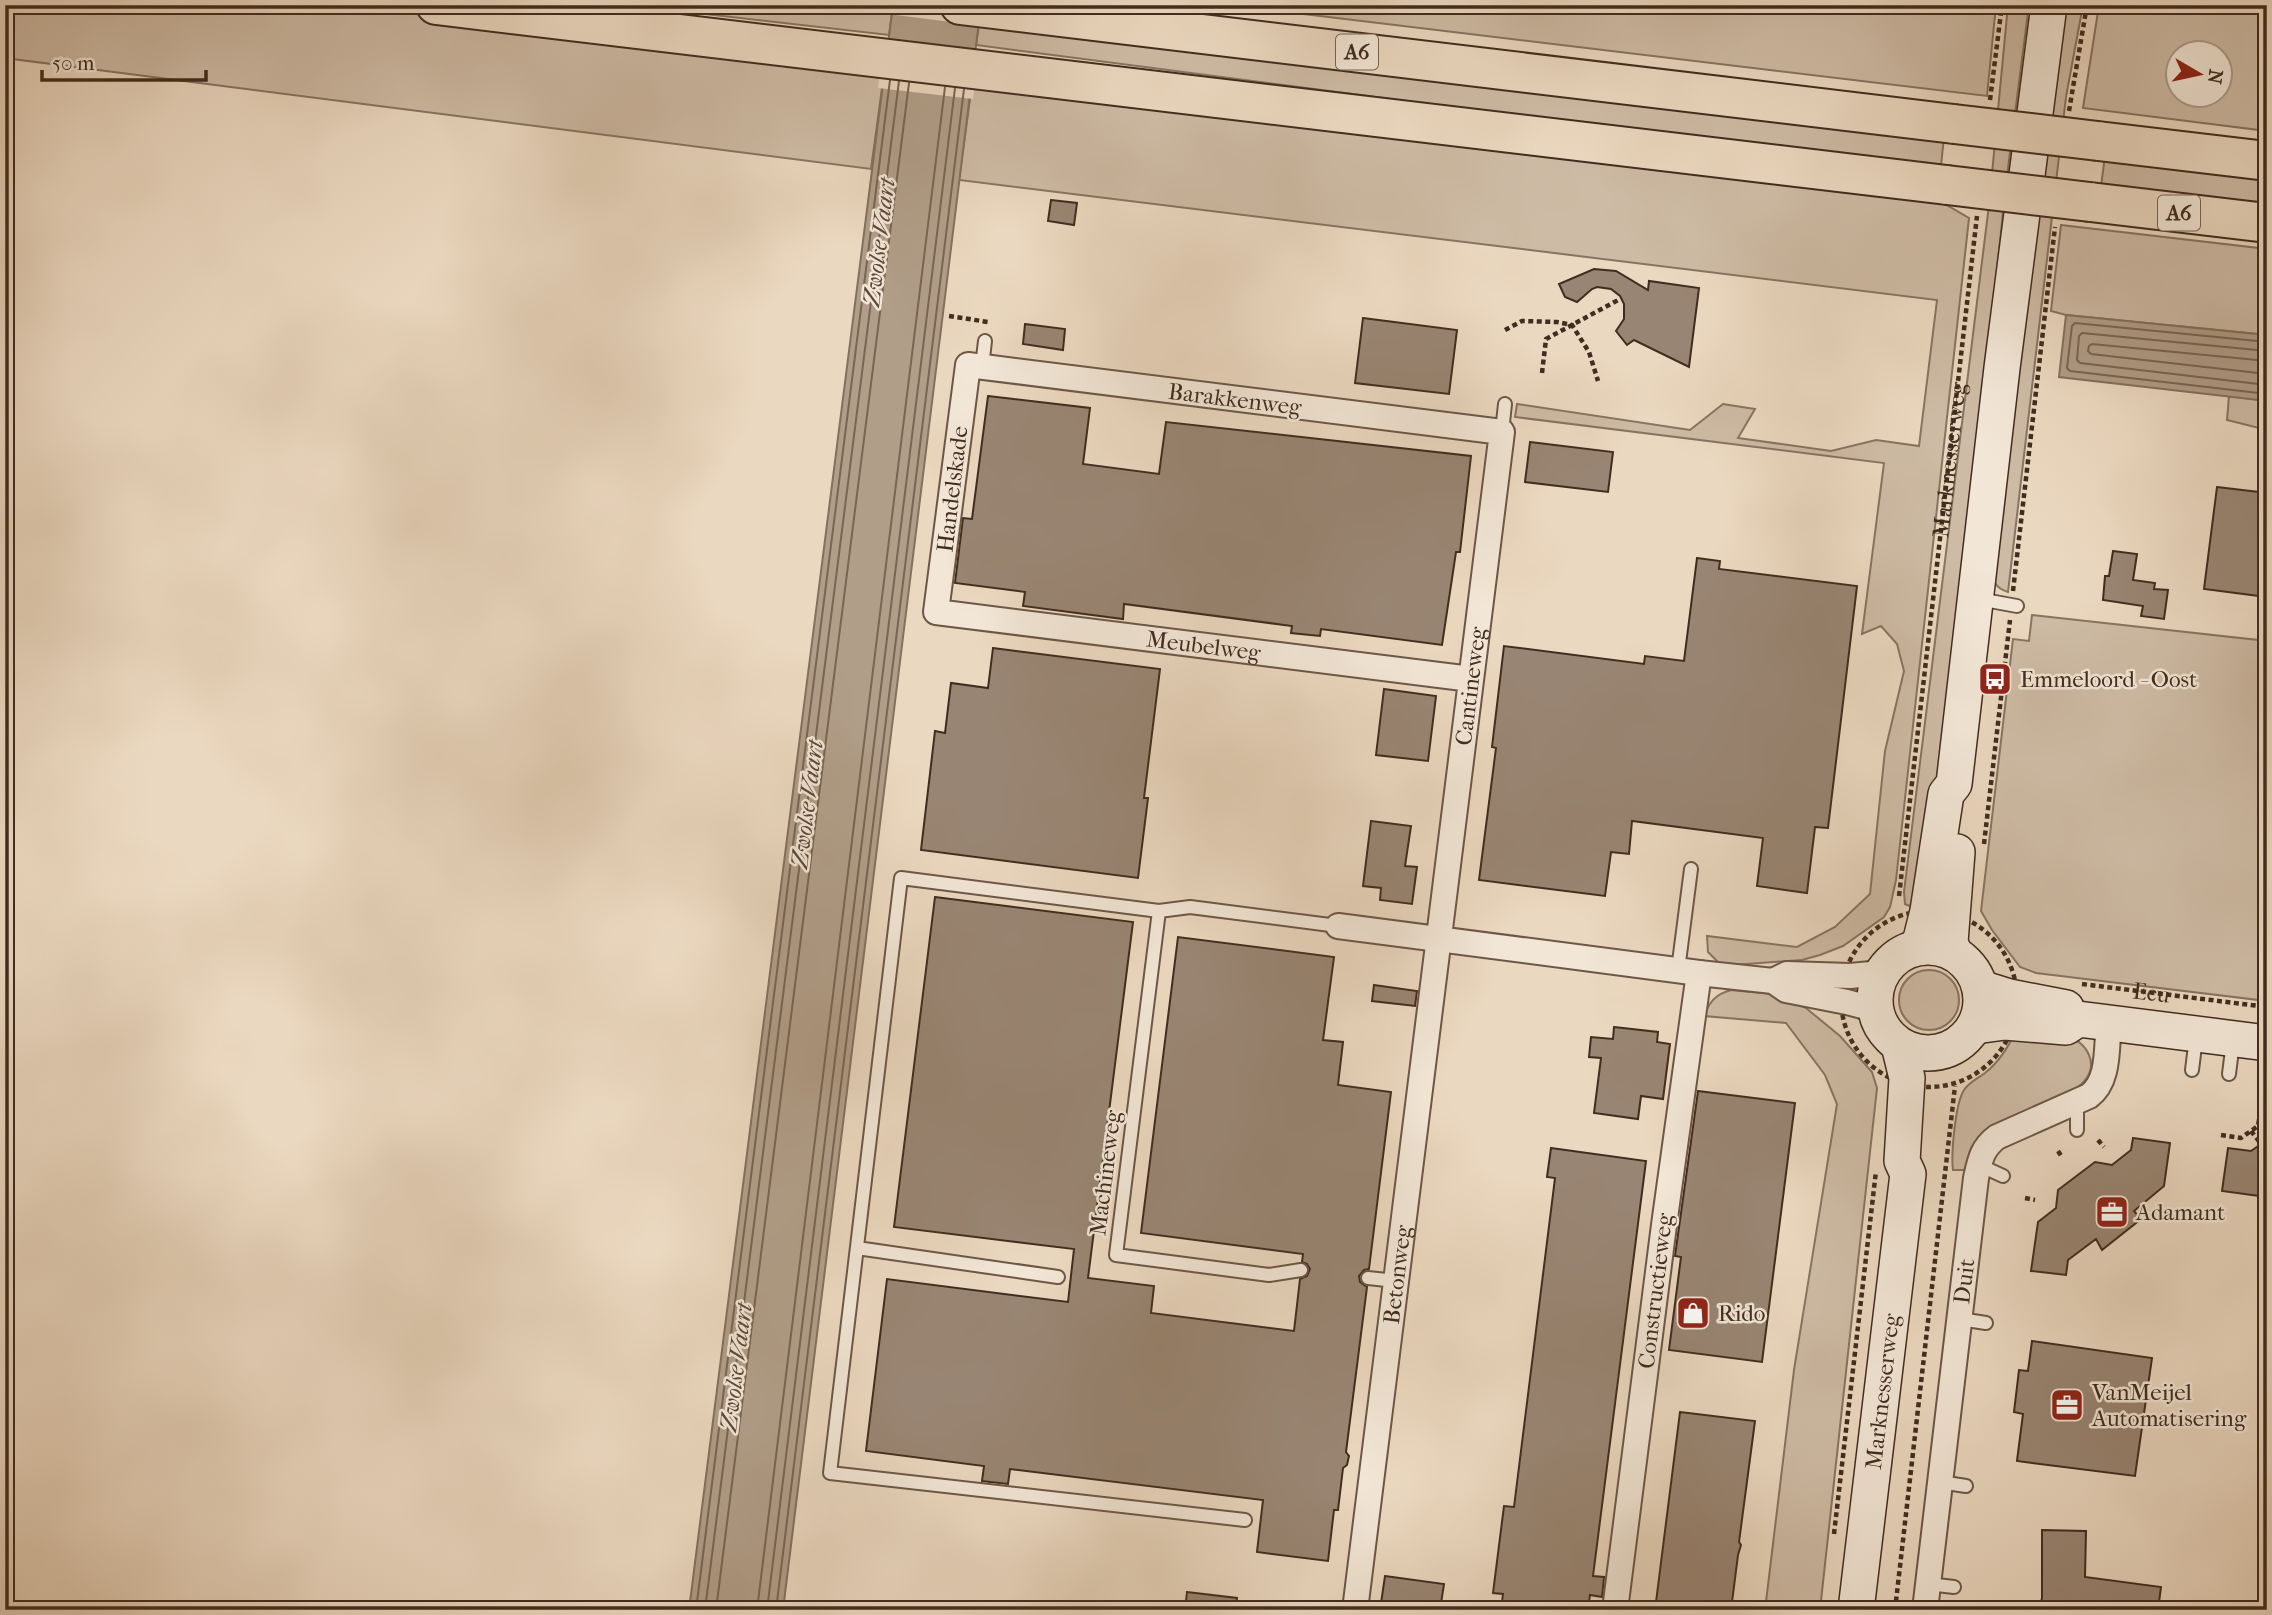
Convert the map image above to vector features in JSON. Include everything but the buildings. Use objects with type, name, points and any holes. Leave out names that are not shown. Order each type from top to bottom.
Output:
[{"type":"highway","name":"A6","points":[[436,5],[2267,223]]},
{"type":"highway","name":"A6","points":[[960,5],[2267,161]]},
{"type":"main road","name":"Marknesserweg","points":[[1916,948],[1928,911],[1946,794],[1954,784],[2049,6]]},
{"type":"main road","name":"Marknesserweg","points":[[1954,784],[1961,796],[1951,942],[1954,953]]},
{"type":"main road","points":[[1936,947],[1954,953],[1971,968],[1980,988],[1981,1007],[1975,1026],[1962,1041],[1944,1051],[1921,1053],[1899,1045],[1889,1036],[1877,1014],[1876,993],[1882,973],[1896,957],[1916,948],[1936,947]]},
{"type":"main road","name":"Ecu","points":[[1980,988],[2009,997],[2070,1009],[2093,1021]]},
{"type":"main road","name":"Ecu","points":[[1975,1026],[2005,1022],[2066,1027],[2093,1021],[2197,1034],[2244,1023]]},
{"type":"main road","name":"Marknesserweg","points":[[1856,1610],[1892,1169],[1902,1161],[1908,1078],[1899,1045]]},
{"type":"main road","name":"Marknesserweg","points":[[1892,1169],[1918,1163],[1931,1082],[1937,1062],[1944,1051]]},
{"type":"street","name":"Barakkenweg","points":[[975,366],[1502,432]]},
{"type":"street","name":"Handelskade","points":[[936,612],[975,366]]},
{"type":"street","name":"Cantineweg","points":[[1437,940],[1502,432]]},
{"type":"street","name":"Meubelweg","points":[[936,612],[1471,679]]},
{"type":"street","points":[[1338,926],[1773,981],[1786,990],[1866,1007],[1877,1014]]},
{"type":"street","name":"Betonweg","points":[[1355,1610],[1437,940]]},
{"type":"street","name":"Constructieweg","points":[[1615,1610],[1664,1225],[1689,972]]},
{"type":"street","points":[[1773,981],[1787,974],[1850,976],[1882,973]]},
{"type":"street","name":"Duit","points":[[1925,1610],[1979,1165],[1984,1149],[1997,1137],[2093,1094],[2105,1071],[2093,1021]]},
{"type":"lane","points":[[975,366],[985,341]]},
{"type":"lane","points":[[1502,432],[1505,404]]},
{"type":"lane","points":[[1975,599],[2014,606]]},
{"type":"lane","points":[[1689,972],[1691,869]]},
{"type":"lane","points":[[1245,1520],[830,1473],[901,878],[1159,911],[1190,906],[1338,926]]},
{"type":"lane","name":"Machineweg","points":[[1159,911],[1116,1255],[1269,1275],[1301,1270]]},
{"type":"lane","points":[[2229,1074],[2244,1023]]},
{"type":"lane","points":[[2192,1070],[2197,1034]]},
{"type":"lane","points":[[2073,1103],[2077,1113],[2077,1130]]},
{"type":"lane","points":[[1979,1165],[2003,1176]]},
{"type":"lane","points":[[857,1248],[1058,1277]]},
{"type":"lane","points":[[1368,1278],[1396,1281]]},
{"type":"lane","points":[[1960,1319],[1986,1323]]},
{"type":"lane","points":[[1940,1482],[1966,1486]]},
{"type":"lane","points":[[1928,1584],[1954,1587]]},
{"type":"path","points":[[1990,104],[2002,5]]},
{"type":"path","points":[[2068,115],[2088,5]]},
{"type":"path","name":"Marknesserweg","points":[[1899,903],[1978,205]]},
{"type":"path","points":[[1983,850],[2004,646],[2014,606],[2055,222]]},
{"type":"path","points":[[1542,373],[1546,339],[1619,299]]},
{"type":"path","points":[[950,316],[988,322]]},
{"type":"path","points":[[1506,330],[1522,321],[1572,325],[1589,352],[1598,381]]},
{"type":"path","points":[[1846,968],[1855,947],[1898,914]]},
{"type":"path","points":[[1976,914],[1976,922],[2006,956],[2015,976],[2017,991]]},
{"type":"path","name":"Ecu","points":[[2076,983],[2244,1023],[2267,1007]]},
{"type":"path","points":[[1841,1008],[1845,1032],[1886,1079],[1886,1087]]},
{"type":"path","points":[[1938,1087],[1955,1086],[1992,1059],[2010,1031]]},
{"type":"path","points":[[1895,1610],[1948,1174],[1955,1086]]},
{"type":"path","points":[[2221,1135],[2241,1138],[2259,1126],[2262,1101]]},
{"type":"path","points":[[2250,1131],[2261,1144]]},
{"type":"path","points":[[2098,1140],[2104,1147]]},
{"type":"path","points":[[2058,1152],[2062,1157]]},
{"type":"path","name":"Marknesserweg","points":[[1833,1541],[1849,1404],[1892,1169]]},
{"type":"path","points":[[2025,1198],[2035,1200]]},
{"type":"shaded area","points":[[5,5],[361,5],[885,66],[871,169],[5,58]]},
{"type":"shaded area","points":[[626,5],[893,5],[889,35]]},
{"type":"shaded area","points":[[1229,5],[1996,5],[1987,96]]},
{"type":"shaded area","points":[[2008,5],[2029,5],[2007,176],[1944,764],[1912,907],[1905,904],[1904,892],[1989,205]]},
{"type":"shaded area","points":[[2066,5],[2083,5],[2066,97],[2008,592],[1995,583],[1991,567]]},
{"type":"shaded area","points":[[2099,5],[2267,5],[2267,131],[2083,108]]},
{"type":"shaded area","points":[[981,11],[1944,137],[1941,166],[1630,130],[976,45]]},
{"type":"shaded area","points":[[973,77],[1931,196],[1969,218],[1896,880],[1890,907],[1884,917],[1843,946],[1802,960],[1733,965],[1719,963],[1708,952],[1707,936],[1797,947],[1835,927],[1870,894],[1885,751],[1904,671],[1897,644],[1881,626],[1862,634],[1884,463],[1515,417],[1517,404],[1690,430],[1723,404],[1755,409],[1738,438],[1831,451],[1876,440],[1919,446],[1937,300],[959,180]]},
{"type":"shaded area","points":[[2105,156],[2267,173],[2267,209],[2101,186]]},
{"type":"shaded area","points":[[2061,225],[2267,249],[2267,335],[2066,315],[2051,311]]},
{"type":"shaded area","points":[[2229,396],[2267,401],[2267,430],[2227,420]]},
{"type":"shaded area","points":[[2032,615],[2267,641],[2267,1001],[2036,973],[2020,967],[1992,930],[1981,911],[2013,639],[2029,641]]},
{"type":"shaded area","points":[[1929,970],[1946,975],[1954,983],[1959,1000],[1954,1017],[1946,1025],[1929,1030],[1912,1025],[1904,1017],[1899,1000],[1904,983],[1912,975]]},
{"type":"shaded area","points":[[1731,990],[1773,994],[1806,1008],[1840,1036],[1872,1072],[1877,1088],[1820,1610],[1765,1610],[1794,1370],[1837,1104],[1825,1075],[1786,1023],[1704,1016],[1714,999]]},
{"type":"shaded area","points":[[2016,1030],[2047,1032],[2076,1040],[2089,1055],[2091,1069],[2084,1082],[2070,1093],[1985,1132],[1970,1154],[1966,1170],[1953,1170],[1954,1130],[1964,1090],[1999,1059]]},
{"type":"water","name":"Zwolse Vaart","points":[[893,5],[981,5],[783,1610],[689,1610]]},
{"type":"water","points":[[2066,315],[2267,335],[2267,401],[2059,377]]},
{"type":"pier","points":[[889,5],[985,5],[982,26],[888,14]]},
{"type":"pier","points":[[885,40],[979,51],[973,99],[878,88]]},
{"type":"place","name":"Emmeloord - Oost","points":[[1995,679]]},
{"type":"place","name":"Adamant","points":[[2112,1212]]},
{"type":"place","name":"Rido","points":[[1693,1313]]},
{"type":"place","name":"VanMeijel Automatisering","points":[[2067,1405]]}]
